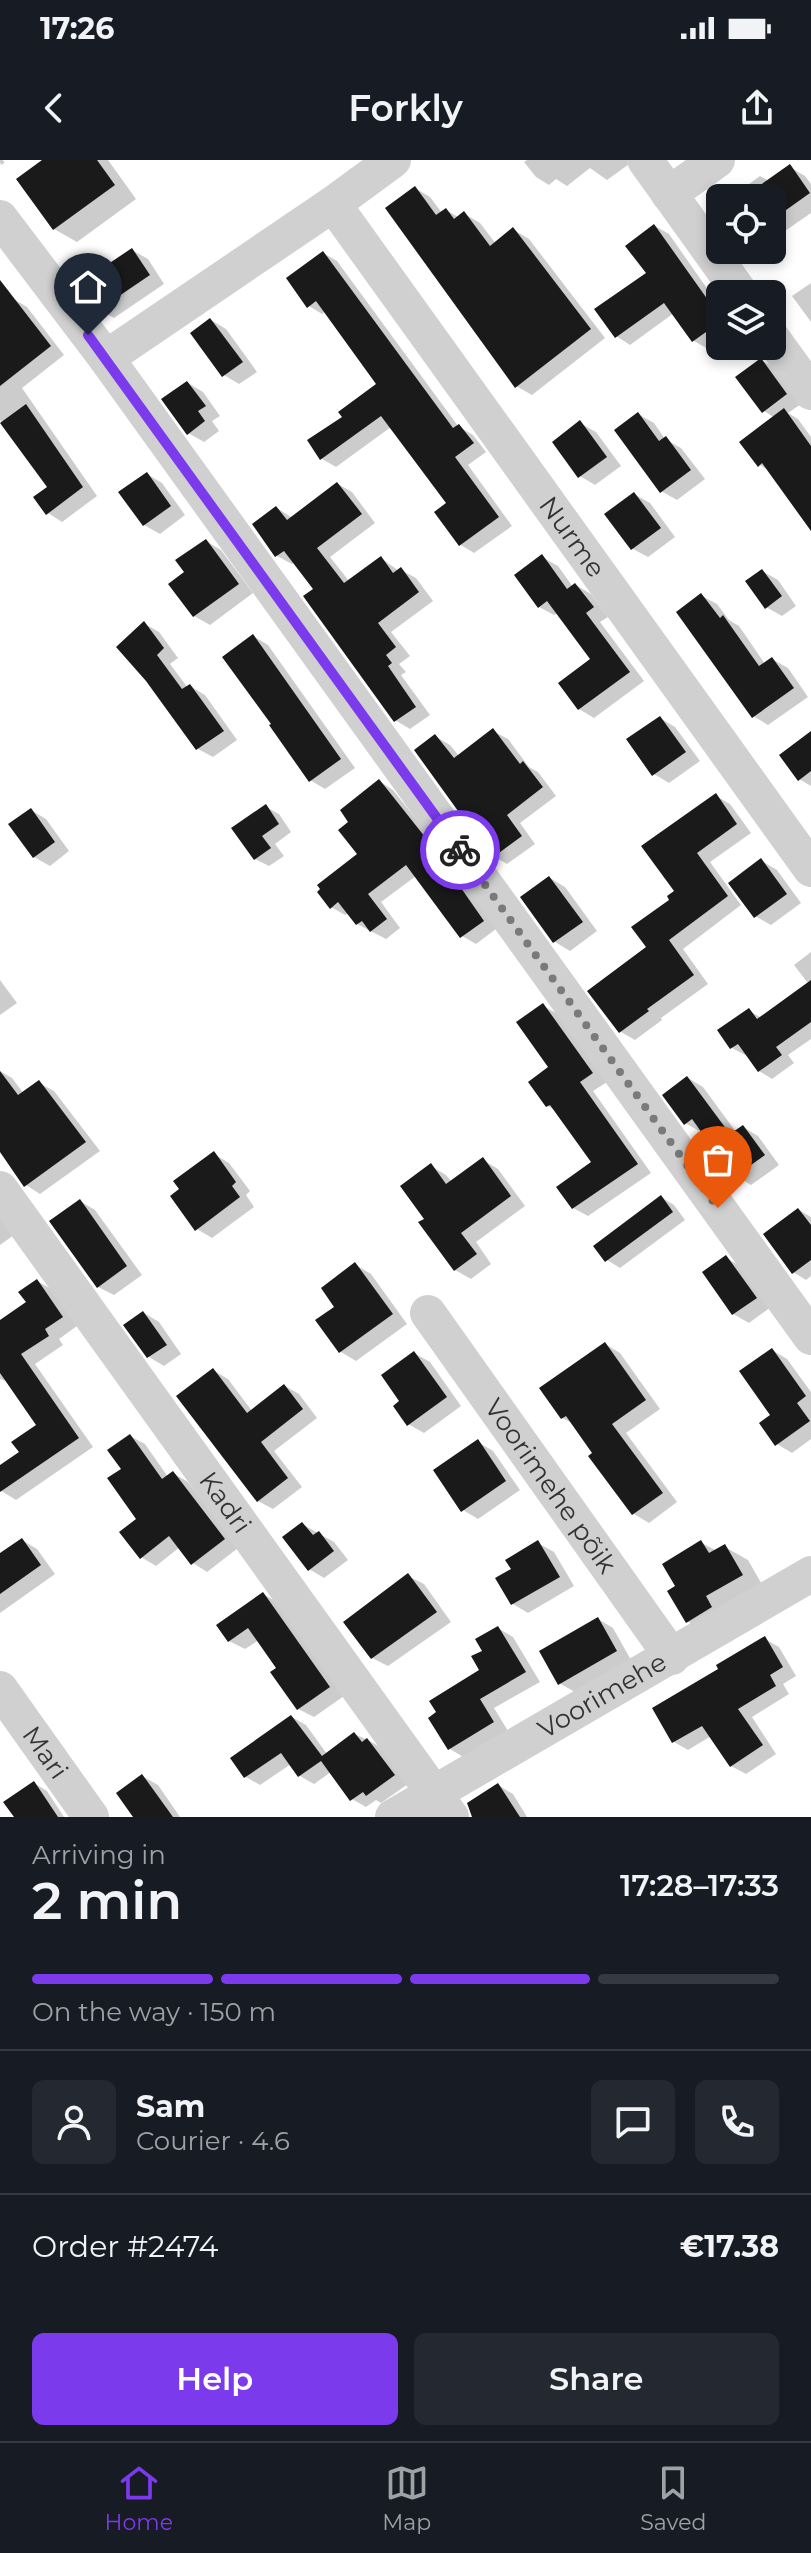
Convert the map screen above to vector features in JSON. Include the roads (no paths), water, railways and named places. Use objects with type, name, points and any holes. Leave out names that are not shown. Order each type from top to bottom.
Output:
[{"type":"street","points":[[106,358],[393,160]]},
{"type":"street","points":[[645,160],[731,280]]},
{"type":"street","points":[[669,194],[717,160]]},
{"type":"street","name":"Nurme","points":[[333,204],[811,869]]},
{"type":"street","points":[[0,218],[106,358],[811,1337]]},
{"type":"street","points":[[786,357],[811,392]]},
{"type":"street","name":"Kadri","points":[[0,1189],[443,1805]]},
{"type":"street","name":"Voorimehe põik","points":[[428,1313],[672,1657]]},
{"type":"street","name":"Voorimehe","points":[[393,1817],[443,1805],[672,1657],[811,1574]]},
{"type":"street","name":"Mari","points":[[0,1689],[91,1817]]}]
